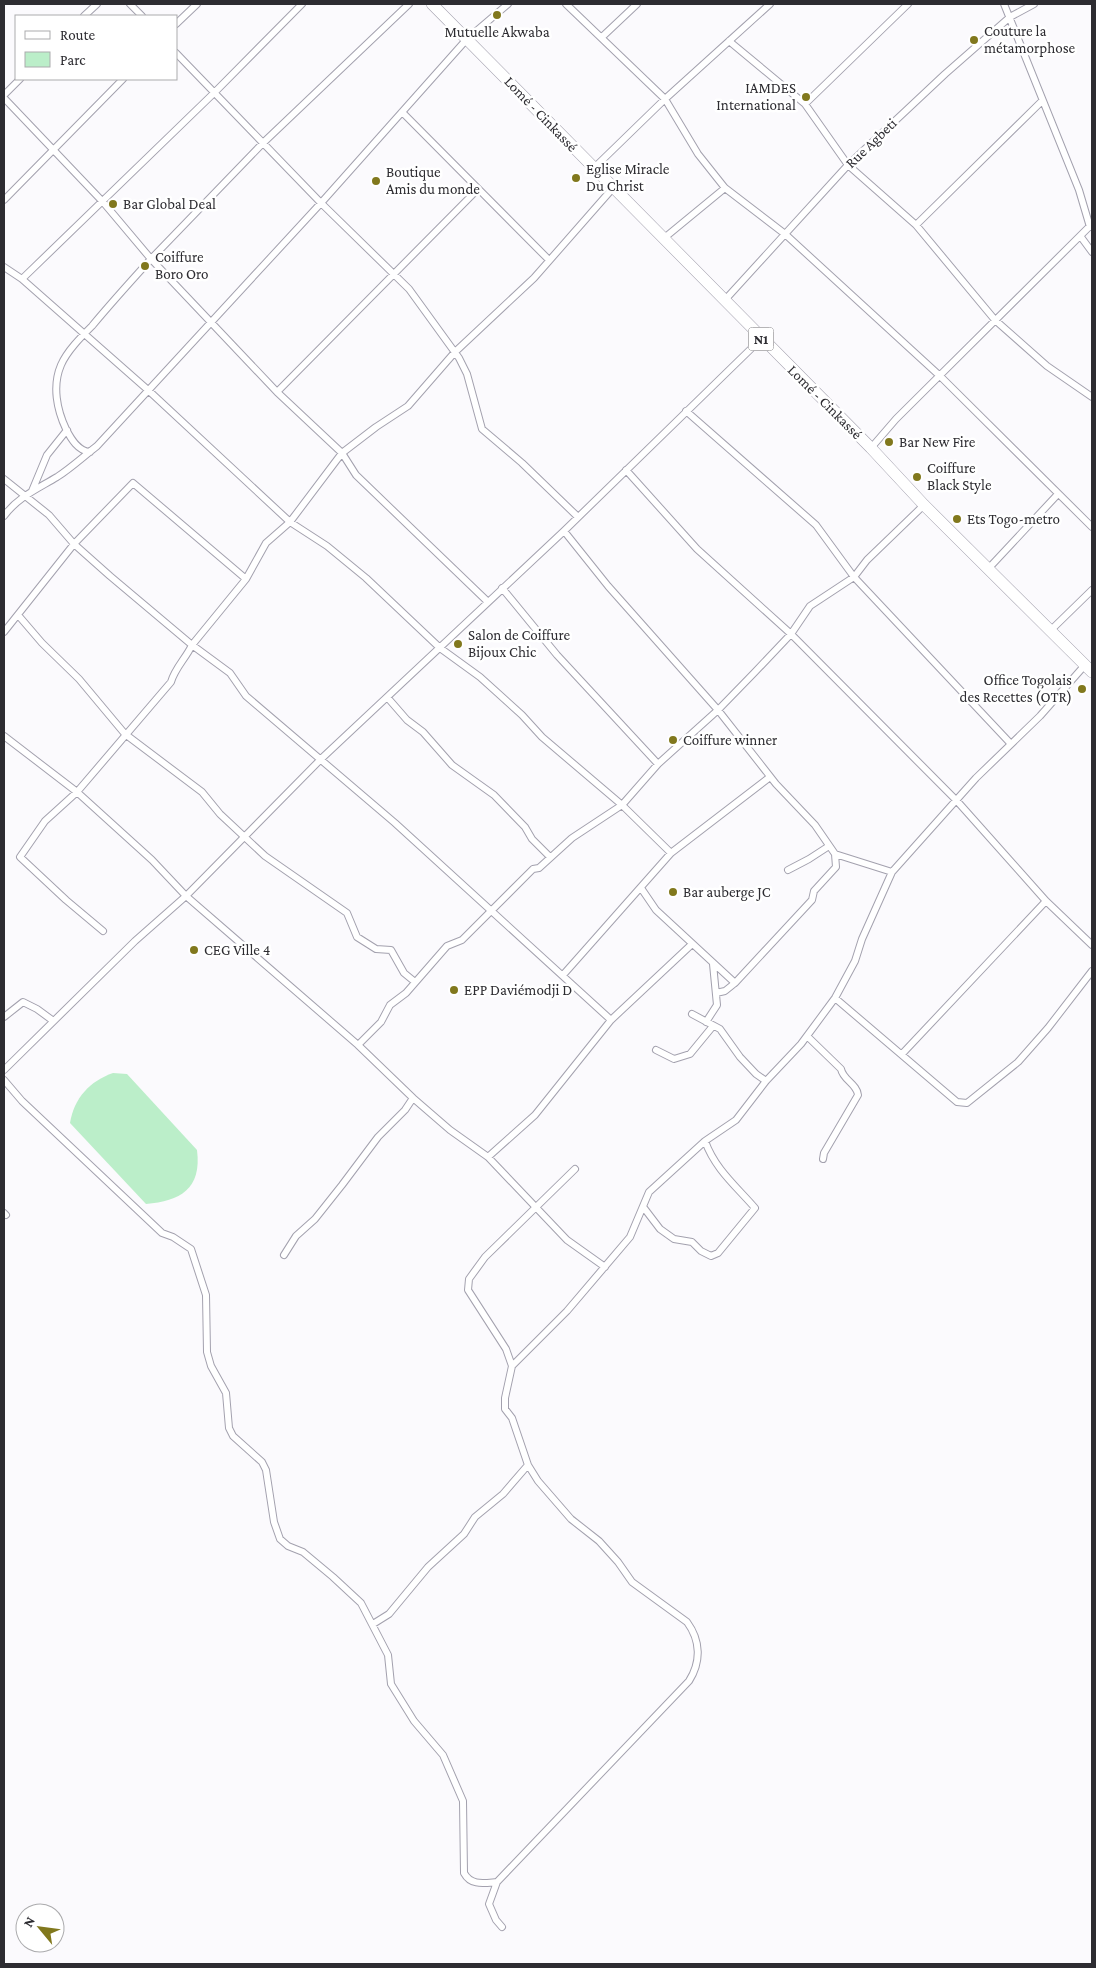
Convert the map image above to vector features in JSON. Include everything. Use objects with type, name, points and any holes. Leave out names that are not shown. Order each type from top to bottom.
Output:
[{"type":"highway","name":"Lomé - Cinkassé","points":[[432,4],[761,339],[871,448],[924,505],[1089,669]]},
{"type":"street","points":[[85,15],[97,4]]},
{"type":"street","points":[[130,4],[141,15]]},
{"type":"street","points":[[178,22],[197,4]]},
{"type":"street","points":[[22,279],[214,93],[302,4]]},
{"type":"street","points":[[90,452],[84,452],[77,446],[67,430],[59,410],[56,387],[61,365],[84,334],[151,259],[264,142],[409,4]]},
{"type":"street","points":[[4,516],[12,505],[24,496],[58,476],[90,452],[321,203],[467,39],[508,4]]},
{"type":"street","points":[[566,4],[665,99],[698,154],[725,188],[785,234],[940,376],[1092,527]]},
{"type":"street","points":[[602,37],[637,4]]},
{"type":"street","points":[[805,104],[908,4]]},
{"type":"street","points":[[871,448],[896,419],[1091,225],[1079,190],[1004,4]]},
{"type":"street","name":"Rue Agbeti","points":[[724,301],[848,165],[945,74],[1010,17],[1034,4]]},
{"type":"street","points":[[594,168],[766,5]]},
{"type":"street","points":[[729,41],[805,104],[848,165],[916,225],[995,320],[1047,366],[1092,397]]},
{"type":"street","points":[[178,55],[321,203],[409,289],[455,352],[467,374],[482,428],[522,463],[578,517]]},
{"type":"street","points":[[19,80],[4,96],[103,202],[209,323],[277,392],[342,453],[356,475],[488,602]]},
{"type":"street","points":[[4,200],[121,80]]},
{"type":"street","points":[[916,225],[1042,101]]},
{"type":"street","points":[[402,112],[549,260]]},
{"type":"street","points":[[104,931],[66,900],[20,857],[45,821],[77,792],[125,734],[138,722],[172,682],[174,672],[186,657],[192,645],[246,579],[266,543],[290,522],[342,453],[408,406],[455,352],[502,310],[613,188]]},
{"type":"street","points":[[663,239],[725,188]]},
{"type":"street","points":[[277,392],[478,189]]},
{"type":"street","points":[[1081,237],[1092,252]]},
{"type":"street","points":[[4,267],[22,279],[148,390],[290,522],[327,546],[366,578],[440,648],[480,677],[522,715],[542,737],[622,804],[671,853]]},
{"type":"street","points":[[4,1070],[52,1020],[76,1001],[135,941],[186,896],[321,760],[564,531],[761,339]]},
{"type":"street","points":[[686,411],[816,525],[854,577],[1010,744]]},
{"type":"street","points":[[32,491],[46,455],[67,430]]},
{"type":"street","points":[[626,470],[697,549],[791,634],[956,800],[1046,900],[1092,945]]},
{"type":"street","points":[[4,479],[49,515],[74,544],[192,645],[230,673],[246,696],[492,910],[611,1020]]},
{"type":"street","points":[[4,632],[74,544],[133,483],[246,579]]},
{"type":"street","points":[[988,569],[1058,494]]},
{"type":"street","points":[[358,1045],[381,1022],[390,1005],[415,982],[447,946],[462,940],[532,869],[539,868],[572,838],[622,804],[658,764],[718,710],[791,634],[810,606],[854,577],[866,560],[924,505]]},
{"type":"street","points":[[564,531],[608,586],[718,710],[770,777],[815,825],[835,854],[836,868],[814,891],[812,900],[735,983],[725,991],[716,993]]},
{"type":"street","points":[[502,588],[557,655],[658,764]]},
{"type":"street","points":[[1050,631],[1092,590]]},
{"type":"street","points":[[18,614],[42,643],[79,679],[125,734],[202,792],[220,814],[265,856],[347,913],[357,937],[376,949],[391,950],[404,973],[415,982]]},
{"type":"street","points":[[512,1366],[567,1311],[630,1237],[644,1208],[649,1192],[705,1141],[736,1120],[766,1081],[807,1036],[835,998],[854,961],[892,872],[956,800],[1010,744],[1089,669]]},
{"type":"street","points":[[387,697],[407,720],[423,732],[452,765],[494,795],[525,826],[532,839],[550,857]]},
{"type":"street","points":[[4,736],[77,792],[152,860],[186,896],[358,1045],[450,1130],[488,1157],[567,1240],[605,1267]]},
{"type":"street","points":[[563,975],[671,853],[770,777]]},
{"type":"street","points":[[788,870],[829,846]]},
{"type":"street","points":[[835,854],[892,872]]},
{"type":"street","points":[[641,888],[656,910],[691,945],[735,983]]},
{"type":"street","points":[[902,1054],[1046,900]]},
{"type":"street","points":[[488,1157],[535,1115],[611,1020],[691,945]]},
{"type":"street","points":[[706,1022],[717,1005],[713,964]]},
{"type":"street","points":[[835,998],[957,1102],[967,1103],[1018,1062],[1048,1028],[1092,971]]},
{"type":"street","points":[[4,1017],[23,1002],[52,1020]]},
{"type":"street","points":[[692,1014],[720,1029],[740,1056],[756,1074],[766,1081]]},
{"type":"street","points":[[656,1050],[674,1059],[690,1054],[713,1026]]},
{"type":"street","points":[[807,1036],[841,1069],[842,1074],[858,1090],[858,1095],[824,1153],[823,1159]]},
{"type":"street","points":[[4,1080],[22,1101],[162,1233],[174,1236],[191,1249],[206,1294],[207,1352],[210,1366],[226,1393],[229,1428],[233,1436],[262,1462],[266,1470],[276,1533],[288,1546],[303,1552],[349,1590],[361,1603],[388,1655],[391,1684],[414,1720],[443,1755],[463,1801],[464,1873],[470,1880],[479,1884],[497,1882]]},
{"type":"street","points":[[284,1255],[296,1236],[315,1219],[378,1136],[406,1110],[414,1098]]},
{"type":"street","points":[[644,1208],[660,1229],[674,1239],[692,1242],[700,1251],[711,1256],[718,1253],[755,1208],[721,1173],[710,1157],[705,1141]]},
{"type":"street","points":[[502,1927],[496,1920],[489,1904],[497,1882],[689,1681],[696,1669],[699,1649],[694,1631],[687,1622],[632,1582],[618,1562],[599,1541],[571,1519],[538,1482],[528,1465],[512,1418],[505,1409],[505,1398],[512,1366],[506,1349],[468,1290],[469,1280],[485,1257],[575,1169]]},
{"type":"street","points":[[373,1624],[389,1614],[428,1567],[464,1534],[474,1517],[502,1494],[528,1465]]},
{"type":"green space","points":[[113,1073],[127,1074],[197,1150],[198,1163],[196,1174],[192,1183],[178,1196],[169,1200],[146,1204],[70,1123],[75,1106],[84,1092],[97,1081]]},
{"type":"place","name":"Mutuelle Akwaba","points":[[497,15]]},
{"type":"place","name":"Couture la métamorphose","points":[[974,40]]},
{"type":"place","name":"IAMDES International","points":[[806,97]]},
{"type":"place","name":"Eglise Miracle Du Christ","points":[[576,178]]},
{"type":"place","name":"Boutique Amis du monde","points":[[376,181]]},
{"type":"place","name":"Bar Global Deal","points":[[113,204]]},
{"type":"place","name":"Coiffure Boro Oro","points":[[145,266]]},
{"type":"place","name":"Bar New Fire","points":[[889,442]]},
{"type":"place","name":"Coiffure Black Style","points":[[917,477]]},
{"type":"place","name":"Ets Togo-metro","points":[[957,519]]},
{"type":"place","name":"Salon de Coiffure Bijoux Chic","points":[[458,644]]},
{"type":"place","name":"Office Togolais des Recettes (OTR)","points":[[1082,689]]},
{"type":"place","name":"Coiffure winner","points":[[673,740]]},
{"type":"place","name":"Bar auberge JC","points":[[673,892]]},
{"type":"place","name":"CEG Ville 4","points":[[194,950]]},
{"type":"place","name":"EPP Daviémodji D","points":[[454,990]]}]
